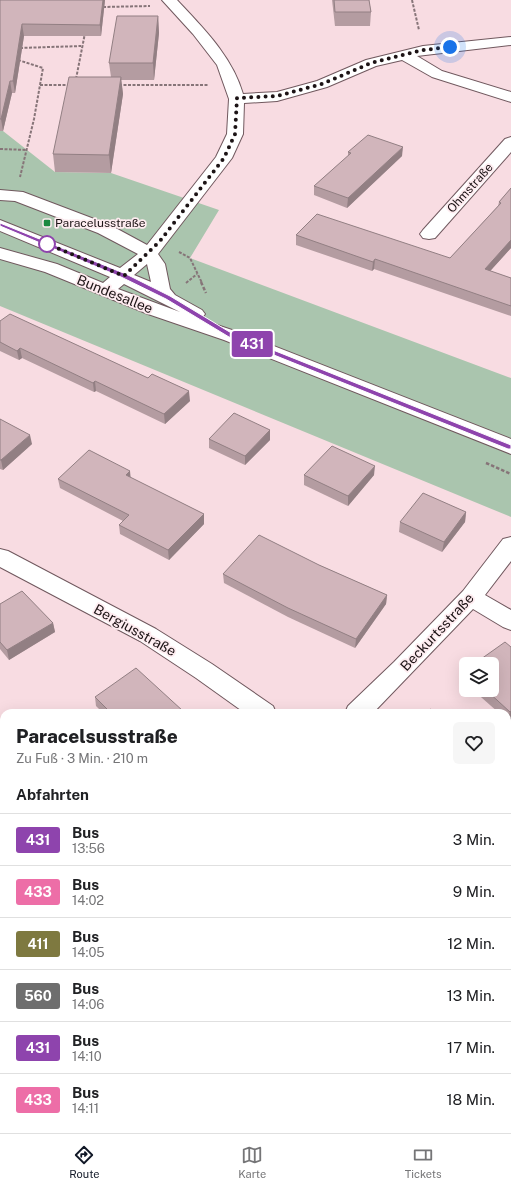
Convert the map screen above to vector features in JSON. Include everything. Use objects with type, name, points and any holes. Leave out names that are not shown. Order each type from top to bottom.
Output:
[{"type":"street","points":[[106,290],[149,253],[167,232],[224,158],[235,134],[235,92],[224,64],[198,31],[172,3]]},
{"type":"street","points":[[235,92],[277,96],[322,84],[371,63],[423,50],[511,41]]},
{"type":"street","points":[[405,55],[436,74],[511,96]]},
{"type":"street","name":"Ohmstraße","points":[[430,234],[511,142]]},
{"type":"street","points":[[8,196],[104,229],[149,253],[156,264],[161,290],[168,298]]},
{"type":"street","name":"Bundesallee","points":[[0,225],[124,276],[168,298],[231,336]]},
{"type":"street","name":"Bundesallee","points":[[0,253],[51,268],[154,310],[231,336],[511,447]]},
{"type":"street","name":"Beckurtsstraße","points":[[361,709],[471,597],[511,545]]},
{"type":"street","name":"Bergiusstraße","points":[[0,558],[148,635],[204,671],[258,709]]},
{"type":"street","points":[[471,597],[511,621]]},
{"type":"path","points":[[412,0],[423,50]]},
{"type":"path","points":[[98,7],[172,3]]},
{"type":"path","points":[[40,85],[75,85],[81,46],[86,26]]},
{"type":"path","points":[[14,48],[81,46]]},
{"type":"path","points":[[8,196],[18,185],[27,150],[43,68],[12,58]]},
{"type":"path","points":[[114,85],[235,92]]},
{"type":"path","points":[[0,149],[27,150]]},
{"type":"green space","points":[[0,131],[3,131],[55,172],[111,173],[219,210],[190,258],[511,378],[511,517],[0,306]]},
{"type":"building","points":[[0,0],[103,0],[100,25],[22,24],[13,81],[10,81],[1,119],[0,119]]},
{"type":"building","points":[[334,0],[369,0],[371,12],[335,12]]},
{"type":"building","points":[[117,16],[158,16],[153,63],[109,63]]},
{"type":"building","points":[[69,77],[121,77],[109,155],[53,154]]},
{"type":"building","points":[[368,135],[403,147],[348,198],[314,186],[351,153],[348,152]]},
{"type":"building","points":[[511,188],[511,240],[485,269],[511,278],[511,306],[375,259],[373,262],[296,235],[317,214],[450,258],[501,203],[499,202]]},
{"type":"building","points":[[10,314],[148,378],[152,374],[189,391],[164,414],[95,381],[93,383],[20,348],[17,351],[0,342],[0,321]]},
{"type":"building","points":[[234,413],[270,430],[245,456],[209,439]]},
{"type":"building","points":[[0,419],[30,435],[1,460],[0,460]]},
{"type":"building","points":[[332,446],[375,466],[348,496],[304,475]]},
{"type":"building","points":[[89,450],[130,471],[126,475],[204,514],[168,550],[119,525],[129,515],[58,479]]},
{"type":"building","points":[[423,493],[466,512],[444,542],[400,522]]},
{"type":"building","points":[[259,535],[319,565],[387,595],[356,639],[288,608],[223,574]]},
{"type":"building","points":[[22,591],[53,623],[7,650],[0,642],[0,604]]},
{"type":"building","points":[[505,642],[511,647],[511,709],[507,709],[494,697],[499,697],[499,657],[484,657]]},
{"type":"building","points":[[136,668],[181,709],[107,709],[95,697]]},
{"type":"bus line","name":"431","points":[[0,225],[124,276],[168,298],[231,336],[511,447]]},
{"type":"place","name":"Paracelusstraße","points":[[47,223]]},
{"type":"route","points":[[47,244],[43,242],[124,276],[160,241],[224,158],[235,134],[237,98],[277,96],[322,84],[371,63],[423,50],[450,47]]}]
